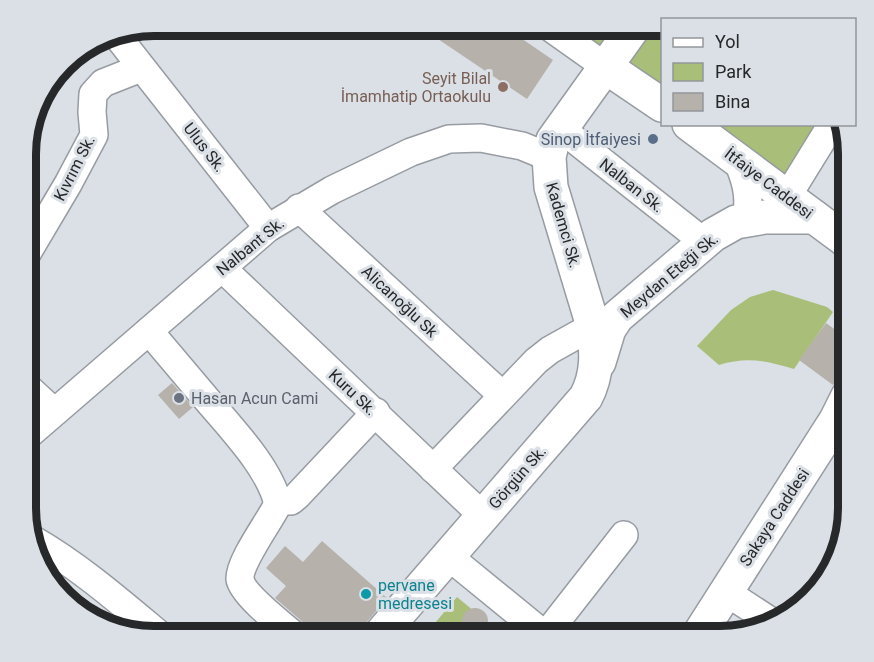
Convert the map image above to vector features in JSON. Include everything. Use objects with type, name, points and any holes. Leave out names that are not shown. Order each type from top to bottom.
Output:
[{"type":"main road","points":[[555,143],[628,36]]},
{"type":"main road","points":[[606,67],[661,104]]},
{"type":"main road","name":"İtfaiye Caddesi","points":[[692,126],[838,235]]},
{"type":"main road","name":"Kademci Sk.","points":[[555,143],[551,188],[596,342],[591,385]]},
{"type":"main road","name":"Meydan Eteği Sk.","points":[[591,385],[602,345],[617,318],[713,235],[738,222],[765,217],[814,217]]},
{"type":"main road","name":"Görgün Sk.","points":[[388,626],[483,516],[591,385]]},
{"type":"main road","name":"Sakaya Caddesi","points":[[704,626],[838,426]]},
{"type":"street","points":[[562,36],[606,67]]},
{"type":"street","name":"Ulus Sk.","points":[[121,41],[268,228]]},
{"type":"street","name":"Kıvrım Sk.","points":[[36,238],[94,135],[93,94],[103,83],[141,68]]},
{"type":"street","points":[[787,197],[831,126]]},
{"type":"street","name":"Nalbant Sk.","points":[[36,428],[268,228],[298,208],[366,172],[411,152],[449,139],[481,138],[522,146],[555,143]]},
{"type":"street","name":"Nalban Sk.","points":[[555,143],[704,242]]},
{"type":"street","points":[[737,159],[748,192],[747,214],[738,222]]},
{"type":"street","name":"Alicanoğlu Sk","points":[[298,208],[502,395]]},
{"type":"street","name":"Kuru Sk.","points":[[222,268],[483,516]]},
{"type":"street","points":[[434,469],[502,395],[550,350],[593,326]]},
{"type":"street","points":[[149,331],[231,428],[269,478],[276,492],[278,504],[241,567],[240,581],[246,591],[284,626]]},
{"type":"street","points":[[36,395],[54,412]]},
{"type":"street","points":[[277,501],[291,501],[297,496],[376,412]]},
{"type":"street","points":[[553,626],[624,535]]},
{"type":"street","points":[[42,545],[94,580],[149,626]]},
{"type":"street","points":[[448,556],[533,626]]},
{"type":"street","points":[[726,592],[765,617]]},
{"type":"green space","points":[[563,36],[661,36],[661,104]]},
{"type":"green space","points":[[690,126],[823,126],[778,190]]},
{"type":"green space","points":[[773,290],[827,307],[833,312],[794,369],[748,360],[719,365],[697,346],[731,310],[750,297]]},
{"type":"green space","points":[[457,597],[492,626],[432,626]]},
{"type":"building","points":[[433,36],[518,36],[553,60],[527,99]]},
{"type":"building","points":[[826,323],[838,332],[838,379],[833,385],[799,360]]},
{"type":"building","name":"Hasan Acun Cami","points":[[172,383],[193,407],[179,419],[158,395]]},
{"type":"building","name":"pervane medresesi","points":[[322,541],[387,598],[364,626],[306,626],[275,598],[286,586],[266,568],[285,546],[303,562]]},
{"type":"building","points":[[470,609],[480,609],[487,616],[487,626],[463,626],[463,616]]},
{"type":"place","name":"Seyit Bilal İmamhatip Ortaokulu","points":[[503,87]]},
{"type":"place","name":"Sinop İtfaiyesi","points":[[653,139]]},
{"type":"place","name":"Hasan Acun Cami","points":[[179,398]]},
{"type":"place","name":"pervane medresesi","points":[[366,594]]}]
